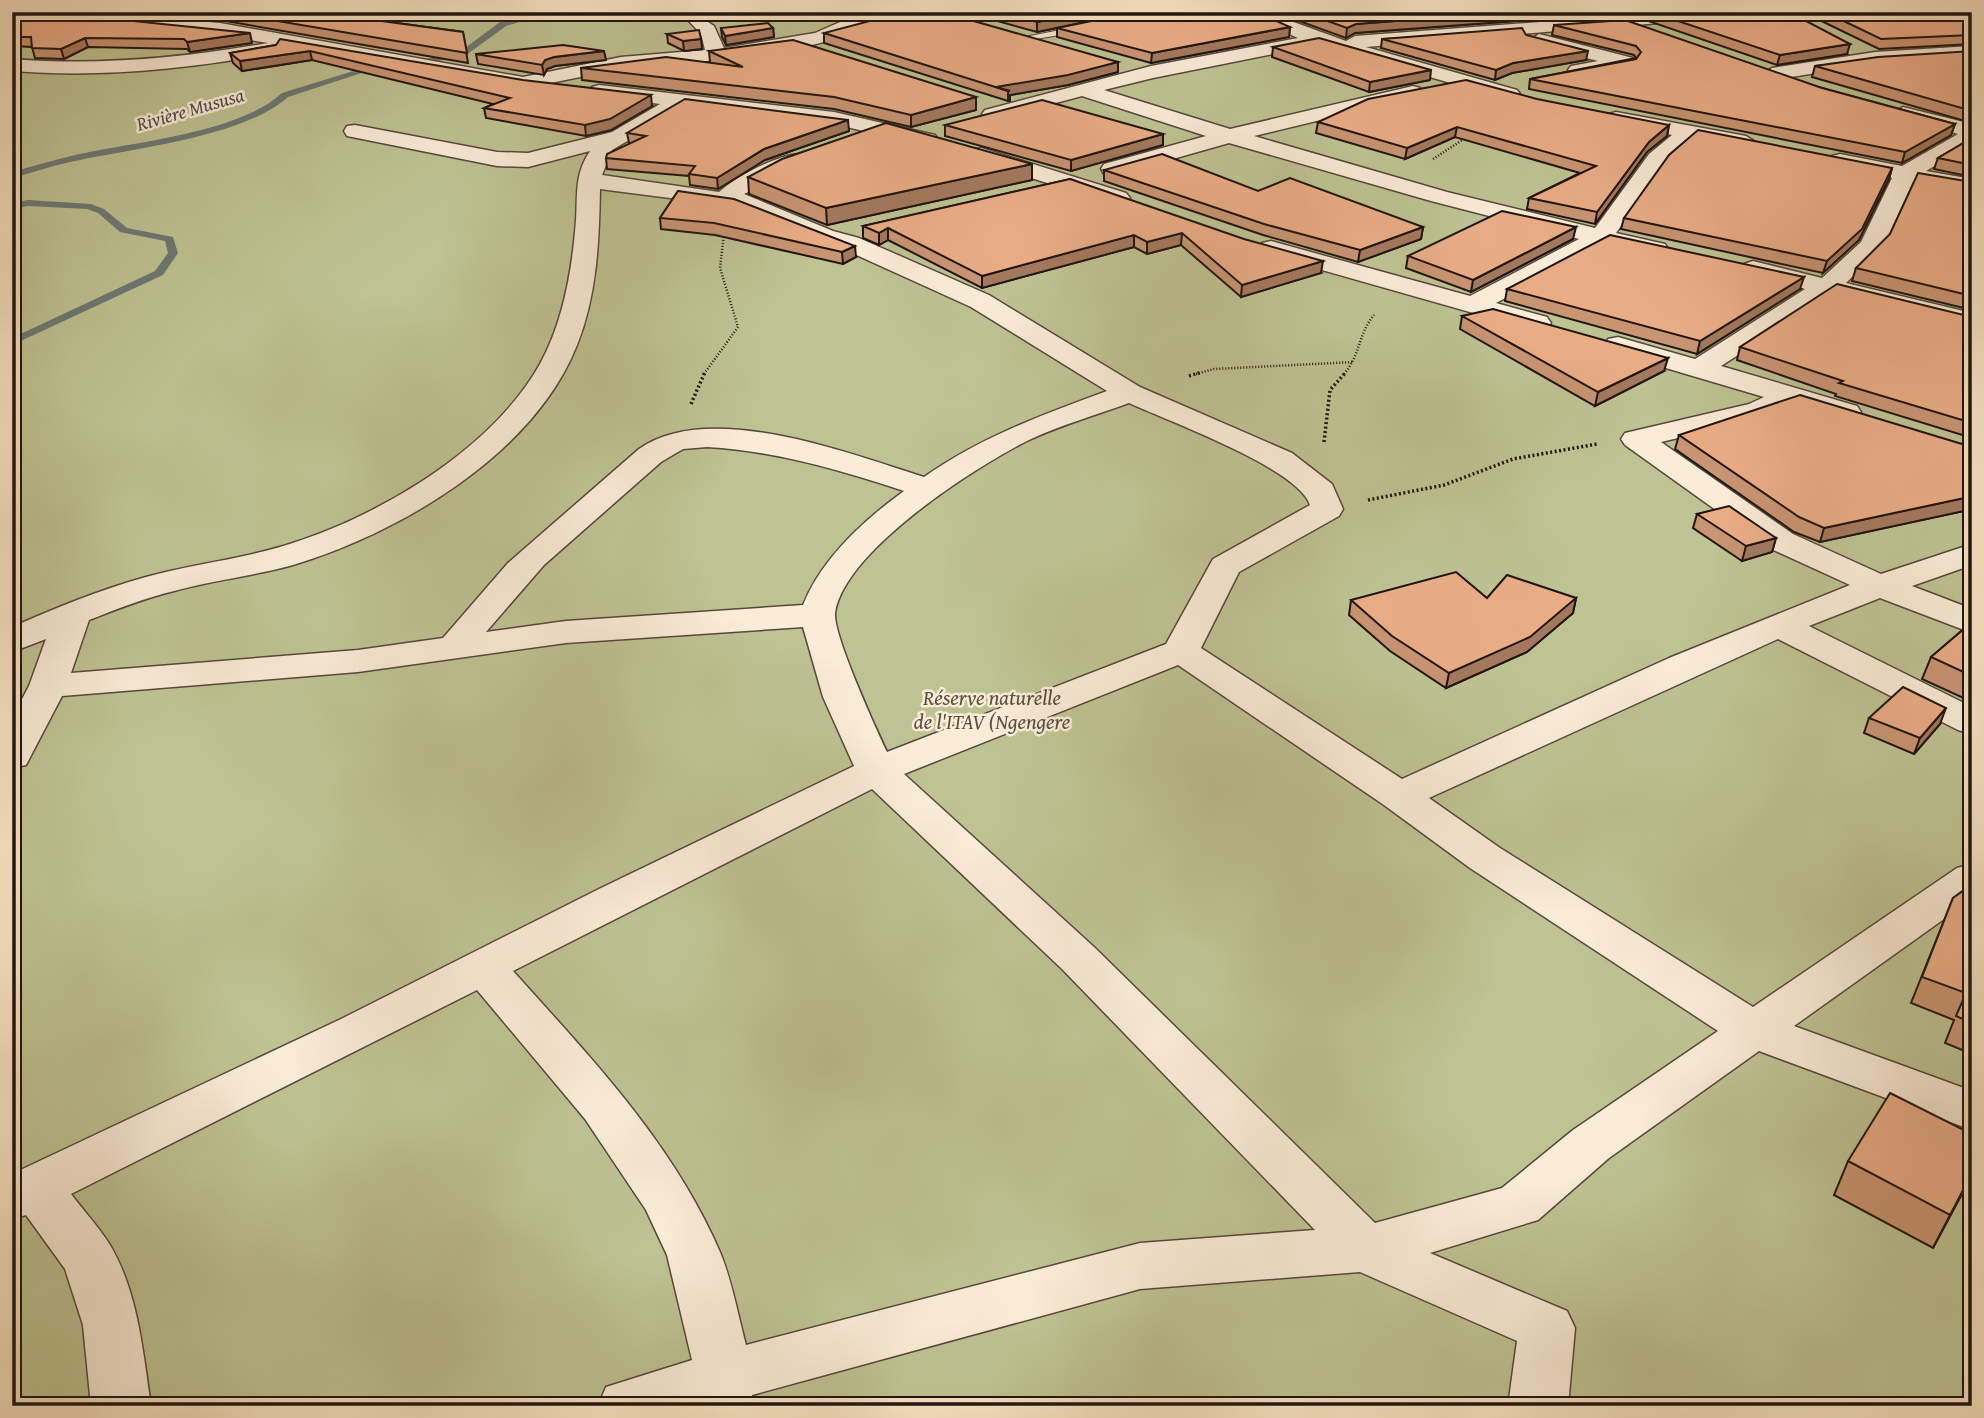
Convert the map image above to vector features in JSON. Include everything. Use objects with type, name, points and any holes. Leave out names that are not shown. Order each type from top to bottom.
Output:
[{"type":"street","points":[[31,12],[220,29],[405,59],[525,82],[834,118],[945,140],[1142,207]]},
{"type":"street","points":[[525,82],[621,63],[796,43],[821,37],[878,12]]},
{"type":"street","points":[[1249,12],[1328,41],[1536,101]]},
{"type":"street","points":[[979,110],[1006,110],[1151,72],[1328,41],[1625,21],[1685,12]]},
{"type":"street","points":[[1455,13],[1493,29],[1633,61],[1563,73]]},
{"type":"street","points":[[696,19],[708,29],[715,43],[715,54]]},
{"type":"street","points":[[1625,21],[1661,34]]},
{"type":"street","points":[[1007,31],[1070,49]]},
{"type":"street","points":[[1840,41],[1875,58]]},
{"type":"street","points":[[12,65],[74,71],[121,68],[304,42]]},
{"type":"street","points":[[796,43],[827,52]]},
{"type":"street","points":[[1816,88],[1766,72],[1875,58],[1972,52]]},
{"type":"street","points":[[1111,61],[1151,72]]},
{"type":"street","points":[[1495,90],[1525,80]]},
{"type":"street","points":[[1018,193],[1366,101],[1463,82]]},
{"type":"street","points":[[1082,90],[1397,185],[1601,237],[1682,254]]},
{"type":"street","points":[[12,641],[74,612],[147,587],[278,559],[340,539],[390,514],[484,450],[546,377],[574,314],[588,234],[587,180],[596,156],[604,146],[680,101]]},
{"type":"street","points":[[1886,109],[1972,133]]},
{"type":"street","points":[[1598,114],[1769,148]]},
{"type":"street","points":[[355,131],[497,159],[527,160],[619,137]]},
{"type":"street","points":[[121,1406],[111,1325],[90,1260],[24,1193],[876,771],[1181,650],[1225,566],[1309,522],[1324,500],[1281,460],[1130,393],[980,301],[850,243],[824,236],[728,196],[740,185],[804,157],[899,133]]},
{"type":"street","points":[[1471,306],[1601,237],[1657,159],[1689,133]]},
{"type":"street","points":[[1701,367],[1829,285],[1872,244],[1906,173],[1972,133]]},
{"type":"street","points":[[1822,157],[1972,186]]},
{"type":"street","points":[[587,180],[745,205]]},
{"type":"street","points":[[824,236],[865,228]]},
{"type":"street","points":[[1240,239],[1560,330]]},
{"type":"street","points":[[1735,265],[1829,285],[1972,321]]},
{"type":"street","points":[[1598,340],[1701,367],[1872,419]]},
{"type":"street","points":[[1130,393],[1020,433],[967,461],[895,513],[853,554],[828,587],[817,615],[842,697],[876,771],[1078,958],[1339,1220],[1364,1250],[1547,1328],[1538,1406]]},
{"type":"street","points":[[1636,439],[1758,411],[1793,396]]},
{"type":"street","points":[[454,647],[519,571],[631,472],[660,449],[677,440],[704,436],[843,461],[930,489]]},
{"type":"street","points":[[1636,439],[1781,541],[1878,585],[1972,622]]},
{"type":"street","points":[[1399,796],[1644,683],[1878,585],[1972,554]]},
{"type":"street","points":[[12,756],[48,686],[74,612]]},
{"type":"street","points":[[48,686],[358,661],[566,632],[817,615]]},
{"type":"street","points":[[1781,626],[1972,722]]},
{"type":"street","points":[[1181,650],[1399,796],[1485,859],[1755,1031],[1972,1111]]},
{"type":"street","points":[[627,1406],[723,1391],[1140,1266],[1364,1250],[1519,1205],[1591,1144],[1972,877]]},
{"type":"street","points":[[483,967],[603,1105],[668,1199],[694,1255],[723,1391]]},
{"type":"lane","points":[[1030,37],[1094,26]]},
{"type":"path","points":[[677,440],[699,381],[738,327],[725,290],[719,246],[729,226],[745,205]]},
{"type":"path","points":[[1407,288],[1387,302],[1366,324],[1355,362],[1330,390],[1324,500],[1444,485],[1513,459],[1636,439]]},
{"type":"path","points":[[1130,393],[1214,369],[1355,362]]},
{"type":"green space","name":"Réserve naturelle de l'ITAV (Ngengere","points":[[12,12],[1972,12],[1972,1406],[12,1406]]},
{"type":"building","points":[[12,12],[46,12],[250,33],[187,42],[184,39],[85,38],[61,49],[32,48],[31,37],[12,37]]},
{"type":"building","points":[[225,12],[315,12],[463,32],[467,53]]},
{"type":"building","points":[[904,12],[942,12],[1118,62],[1068,75],[996,87],[1008,91],[824,33]]},
{"type":"building","points":[[1000,12],[1087,12],[1037,22]]},
{"type":"building","points":[[1136,12],[1256,12],[1290,27],[1152,53],[1057,28]]},
{"type":"building","points":[[1302,12],[1513,12],[1356,24],[1347,28]]},
{"type":"building","points":[[1651,12],[1789,12],[1850,44],[1780,55]]},
{"type":"building","points":[[1825,12],[1972,12],[1972,35],[1881,39]]},
{"type":"building","points":[[1625,20],[1822,88],[1955,124],[1905,152],[1530,79],[1636,59],[1641,52],[1636,46],[1554,25]]},
{"type":"building","points":[[768,23],[773,28],[725,36],[721,28]]},
{"type":"building","points":[[1522,28],[1526,35],[1588,51],[1513,63],[1496,70],[1382,39]]},
{"type":"building","points":[[699,30],[701,39],[683,41],[667,34]]},
{"type":"building","points":[[1319,38],[1431,70],[1370,82],[1273,47]]},
{"type":"building","points":[[280,39],[523,80],[651,95],[610,119],[585,125],[484,108],[510,98],[310,51],[240,61],[230,53],[276,45]]},
{"type":"building","points":[[793,40],[976,97],[911,115],[834,97],[581,68],[666,57],[743,67],[709,51]]},
{"type":"building","points":[[563,45],[604,51],[554,57],[545,60],[542,65],[476,54]]},
{"type":"building","points":[[1972,51],[1972,111],[1815,66],[1878,57]]},
{"type":"building","points":[[1466,80],[1537,99],[1669,125],[1649,142],[1597,212],[1529,198],[1596,166],[1457,127],[1407,148],[1318,122],[1368,99]]},
{"type":"building","points":[[685,99],[848,120],[764,149],[717,178],[689,174],[695,166],[606,158],[607,154],[646,136],[627,133]]},
{"type":"building","points":[[1042,100],[1163,134],[1071,160],[945,125]]},
{"type":"building","points":[[886,123],[1032,164],[826,208],[748,177],[782,159]]},
{"type":"building","points":[[1698,130],[1892,168],[1862,229],[1827,261],[1624,218],[1669,155]]},
{"type":"building","points":[[1972,138],[1972,165],[1938,158]]},
{"type":"building","points":[[1162,154],[1258,191],[1290,178],[1423,227],[1360,250],[1264,224],[1104,170]]},
{"type":"building","points":[[1918,173],[1972,182],[1972,296],[1856,268],[1890,234]]},
{"type":"building","points":[[1070,179],[1244,239],[1323,261],[1242,285],[1182,233],[1147,242],[1134,235],[982,276],[888,228],[879,233],[863,226]]},
{"type":"building","points":[[678,191],[734,199],[855,246],[842,252],[714,223],[660,218]]},
{"type":"building","points":[[1502,211],[1576,227],[1473,280],[1408,256]]},
{"type":"building","points":[[1610,235],[1804,277],[1700,341],[1507,289]]},
{"type":"building","points":[[1837,284],[1972,317],[1972,423],[1839,383],[1843,381],[1740,347]]},
{"type":"building","points":[[1493,309],[1668,358],[1598,392],[1462,316]]},
{"type":"building","points":[[1800,395],[1972,447],[1972,498],[1824,528],[1799,517],[1679,435]]},
{"type":"building","points":[[1729,506],[1776,538],[1746,546],[1697,514]]},
{"type":"building","points":[[1456,572],[1487,598],[1507,575],[1576,598],[1530,637],[1449,673],[1392,636],[1351,600]]},
{"type":"building","points":[[1972,622],[1972,676],[1931,657]]},
{"type":"building","points":[[1903,687],[1946,708],[1920,738],[1869,718]]},
{"type":"building","points":[[1964,890],[1972,893],[1972,1023],[1956,1016],[1966,993],[1922,977],[1953,898]]},
{"type":"building","points":[[1890,1093],[1972,1134],[1972,1173],[1950,1215],[1848,1161]]},
{"type":"waterway","points":[[408,62],[459,56],[503,24],[532,16],[565,12]]},
{"type":"waterway","points":[[566,12],[619,12]]},
{"type":"waterway","name":"Rivière Mususa","points":[[12,175],[74,158],[192,134],[246,118],[273,106],[285,95],[379,66]]},
{"type":"waterway","name":"Rivière Mususa","points":[[12,206],[28,203],[88,206],[101,211],[124,230],[169,239],[173,253],[159,273],[12,342]]}]
